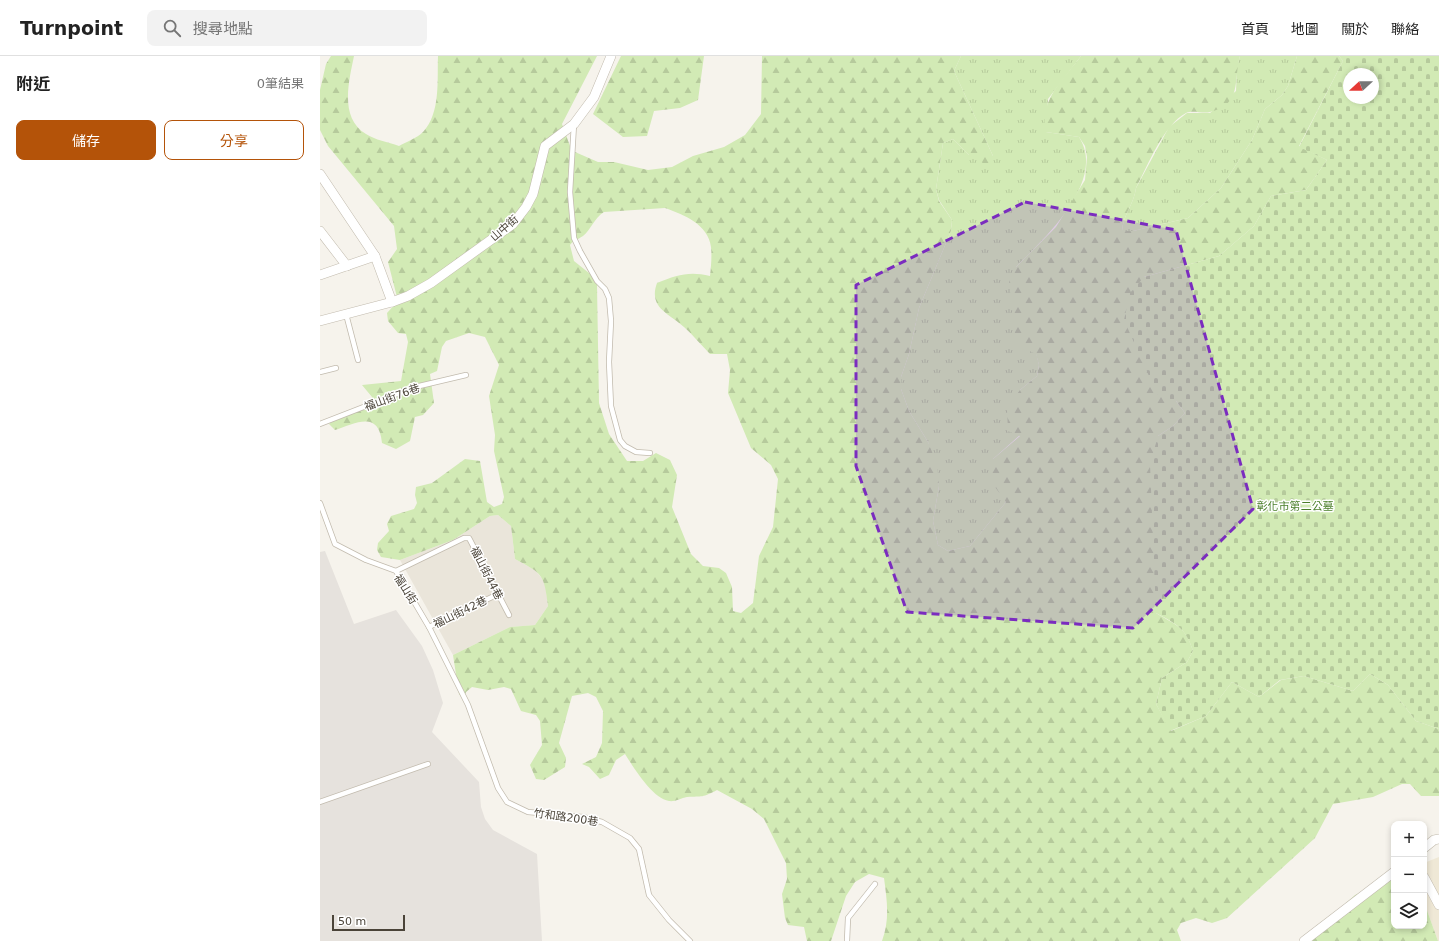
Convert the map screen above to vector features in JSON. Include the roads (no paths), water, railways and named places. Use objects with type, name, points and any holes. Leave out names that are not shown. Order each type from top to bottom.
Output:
[{"type":"street","name":"山中街","points":[[320,321],[392,302],[431,283],[513,224],[526,207],[533,194],[545,146],[574,124],[594,97],[611,56]]},
{"type":"street","points":[[320,174],[375,256],[392,302]]},
{"type":"street","points":[[320,231],[347,266]]},
{"type":"street","points":[[320,275],[375,256]]},
{"type":"street","points":[[1427,846],[1434,840],[1439,839]]},
{"type":"street","points":[[1304,941],[1391,874]]},
{"type":"street","points":[[1427,883],[1439,905]]},
{"type":"lane","points":[[574,124],[570,192],[574,238],[580,252],[597,281],[605,289],[609,298],[611,321],[609,362],[610,406],[620,440],[625,446],[636,452],[650,452]]},
{"type":"lane","points":[[346,314],[358,360]]},
{"type":"lane","points":[[320,372],[336,368]]},
{"type":"lane","name":"福山街76巷","points":[[320,424],[415,387],[466,376]]},
{"type":"lane","name":"福山街","points":[[320,503],[335,544],[366,560],[396,572],[429,627],[468,705]]},
{"type":"lane","name":"福山街44巷","points":[[396,572],[464,538],[470,538],[508,615]]},
{"type":"lane","name":"福山街42巷","points":[[429,627],[492,597]]},
{"type":"lane","name":"竹和路200巷","points":[[468,705],[498,788],[507,802],[528,812],[583,817],[602,822],[630,838],[639,849],[649,895],[669,920],[690,941]]},
{"type":"lane","points":[[320,802],[428,764]]},
{"type":"lane","points":[[847,941],[848,918],[875,884]]},
{"type":"park label","name":"彰化市第二公墓","points":[[1295,506]]}]
